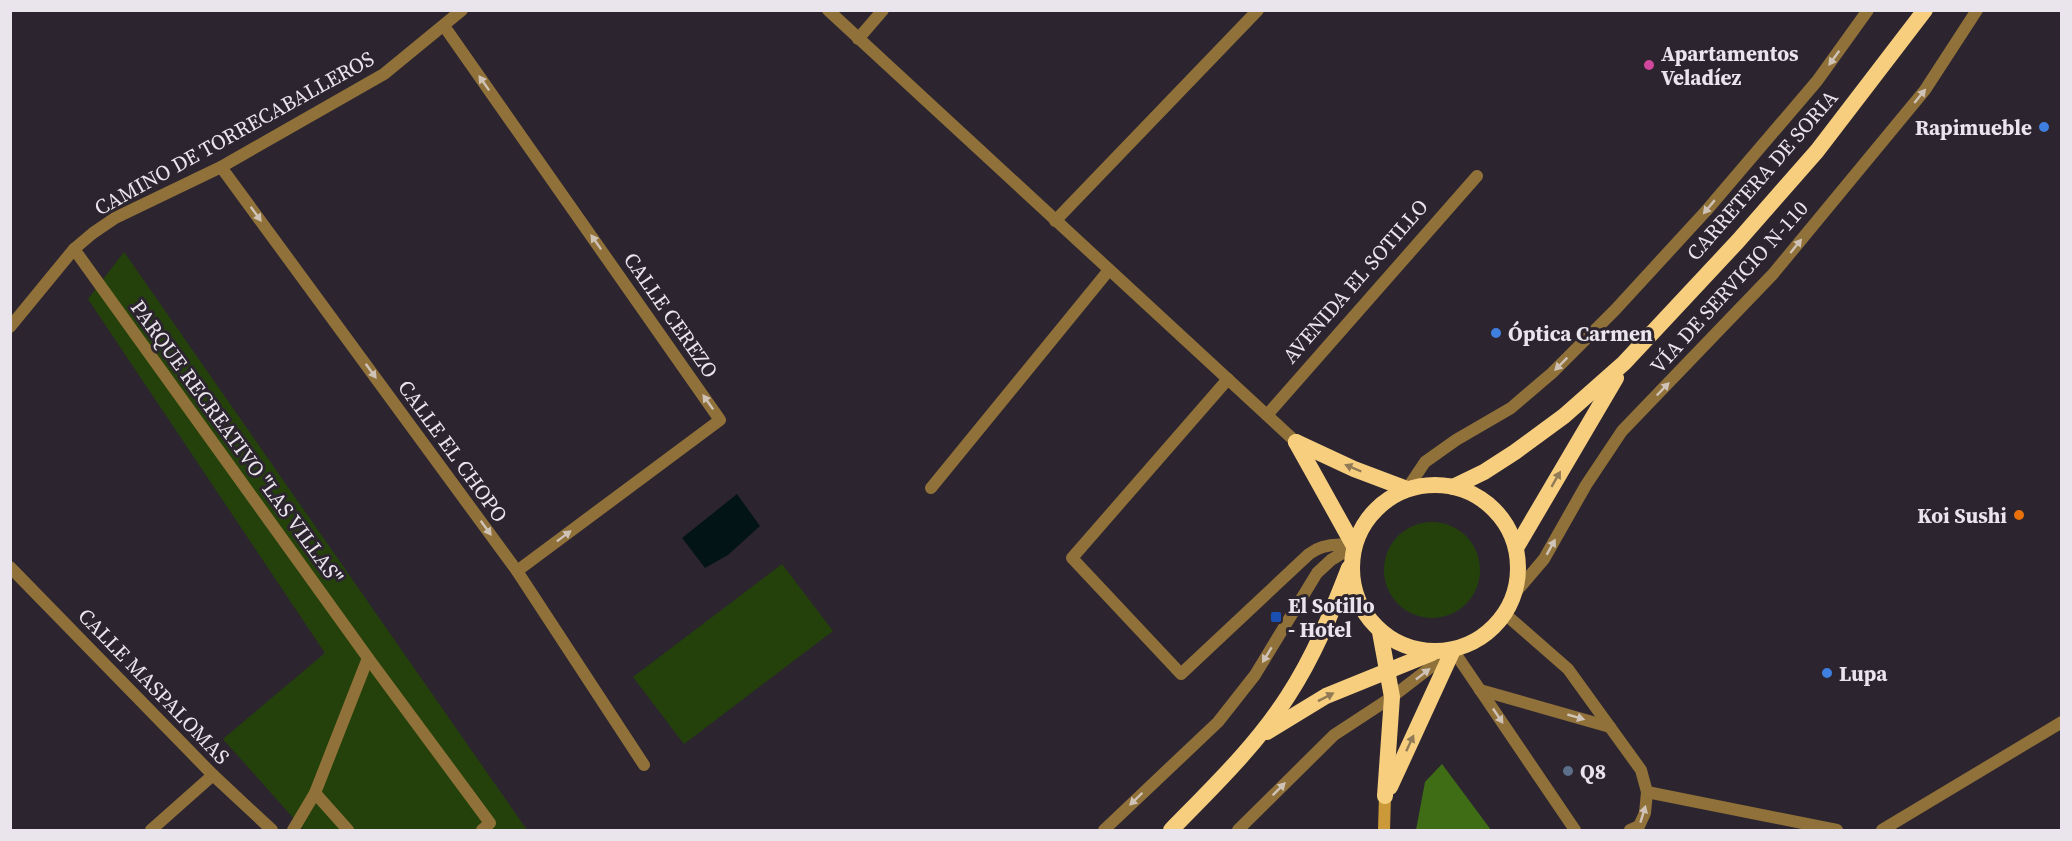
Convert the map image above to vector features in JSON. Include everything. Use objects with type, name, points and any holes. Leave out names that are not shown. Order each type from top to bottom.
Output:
[{"type":"highway","name":"CARRETERA DE SORIA","points":[[1453,487],[1484,472],[1515,452],[1564,416],[1624,363],[1738,241],[1817,151],[1925,10]]},
{"type":"highway","name":"CARRETERA DE SORIA","points":[[1516,548],[1624,363]]},
{"type":"highway","points":[[1296,442],[1354,469],[1407,489]]},
{"type":"highway","points":[[1296,442],[1354,546]]},
{"type":"highway","points":[[1171,831],[1258,738],[1288,696],[1330,618],[1361,528],[1372,512],[1387,500],[1407,489],[1430,485],[1453,487],[1474,495],[1493,508],[1507,526],[1516,548],[1519,570],[1515,593],[1505,614],[1491,631],[1471,644],[1453,650],[1434,652],[1415,650],[1397,643],[1380,632],[1367,618],[1358,602],[1352,584],[1350,564]]},
{"type":"highway","points":[[1380,632],[1392,697],[1385,796]]},
{"type":"highway","points":[[1385,796],[1453,650]]},
{"type":"highway","points":[[1258,738],[1326,696],[1434,652]]},
{"type":"main road","points":[[1384,831],[1385,796]]},
{"type":"street","name":"CAMINO DE TORRECABALLEROS","points":[[10,327],[74,249],[93,233],[115,218],[221,167],[384,74],[462,10]]},
{"type":"street","points":[[828,10],[1296,442]]},
{"type":"street","points":[[858,39],[883,10]]},
{"type":"street","points":[[1055,221],[1258,10]]},
{"type":"street","points":[[1407,489],[1425,462],[1456,440],[1511,408],[1552,373],[1615,310],[1706,211],[1816,81],[1868,10]]},
{"type":"street","name":"VÍA DE SERVICIO N-110","points":[[1515,593],[1544,559],[1586,485],[1622,431],[1773,274],[1925,90],[1977,10]]},
{"type":"street","name":"CALLE CEREZO","points":[[444,26],[720,420],[517,571]]},
{"type":"street","name":"CALLE EL CHOPO","points":[[221,167],[517,571],[644,765]]},
{"type":"street","name":"AVENIDA EL SOTILLO","points":[[1267,415],[1477,176]]},
{"type":"street","name":"PARQUE RECREATIVO \"LAS VILLAS\"","points":[[74,249],[368,658],[490,823],[482,831]]},
{"type":"street","points":[[931,488],[1109,270]]},
{"type":"street","points":[[1228,379],[1072,558],[1181,674],[1308,554],[1317,548],[1326,546],[1354,546]]},
{"type":"street","points":[[1104,831],[1218,722],[1255,675],[1317,573],[1331,560],[1354,546]]},
{"type":"street","name":"CALLE MASPALOMAS","points":[[10,567],[213,775],[272,831]]},
{"type":"street","points":[[1505,614],[1568,669],[1641,770],[1647,792],[1645,813],[1639,826],[1630,831]]},
{"type":"street","points":[[1238,831],[1334,735],[1392,697],[1453,650],[1575,831]]},
{"type":"street","points":[[293,831],[315,793],[368,658]]},
{"type":"street","points":[[1480,690],[1610,727]]},
{"type":"street","points":[[1882,831],[2061,722]]},
{"type":"street","points":[[151,831],[213,775]]},
{"type":"street","points":[[1647,792],[1837,831]]},
{"type":"street","points":[[315,793],[348,831]]},
{"type":"green space","points":[[124,252],[527,830],[304,830],[223,739],[325,653],[88,299]]},
{"type":"green space","points":[[1432,522],[1451,525],[1466,536],[1477,551],[1480,570],[1477,589],[1466,604],[1451,615],[1432,618],[1413,615],[1398,604],[1387,589],[1384,570],[1387,551],[1398,536],[1413,525]]},
{"type":"green space","points":[[782,564],[833,631],[684,744],[633,677]]},
{"type":"green space","points":[[1442,764],[1491,830],[1416,830],[1425,782]]},
{"type":"shaded area","points":[[737,494],[760,526],[728,555],[705,568],[682,538]]},
{"type":"place","name":"Apartamentos Veladíez","points":[[1649,65]]},
{"type":"place","name":"Rapimueble","points":[[2044,127]]},
{"type":"place","name":"Óptica Carmen","points":[[1496,333]]},
{"type":"place","name":"Koi Sushi","points":[[2019,515]]},
{"type":"place","name":"El Sotillo - Hotel","points":[[1276,617]]},
{"type":"place","name":"Lupa","points":[[1827,673]]},
{"type":"place","name":"Q8","points":[[1568,771]]}]
